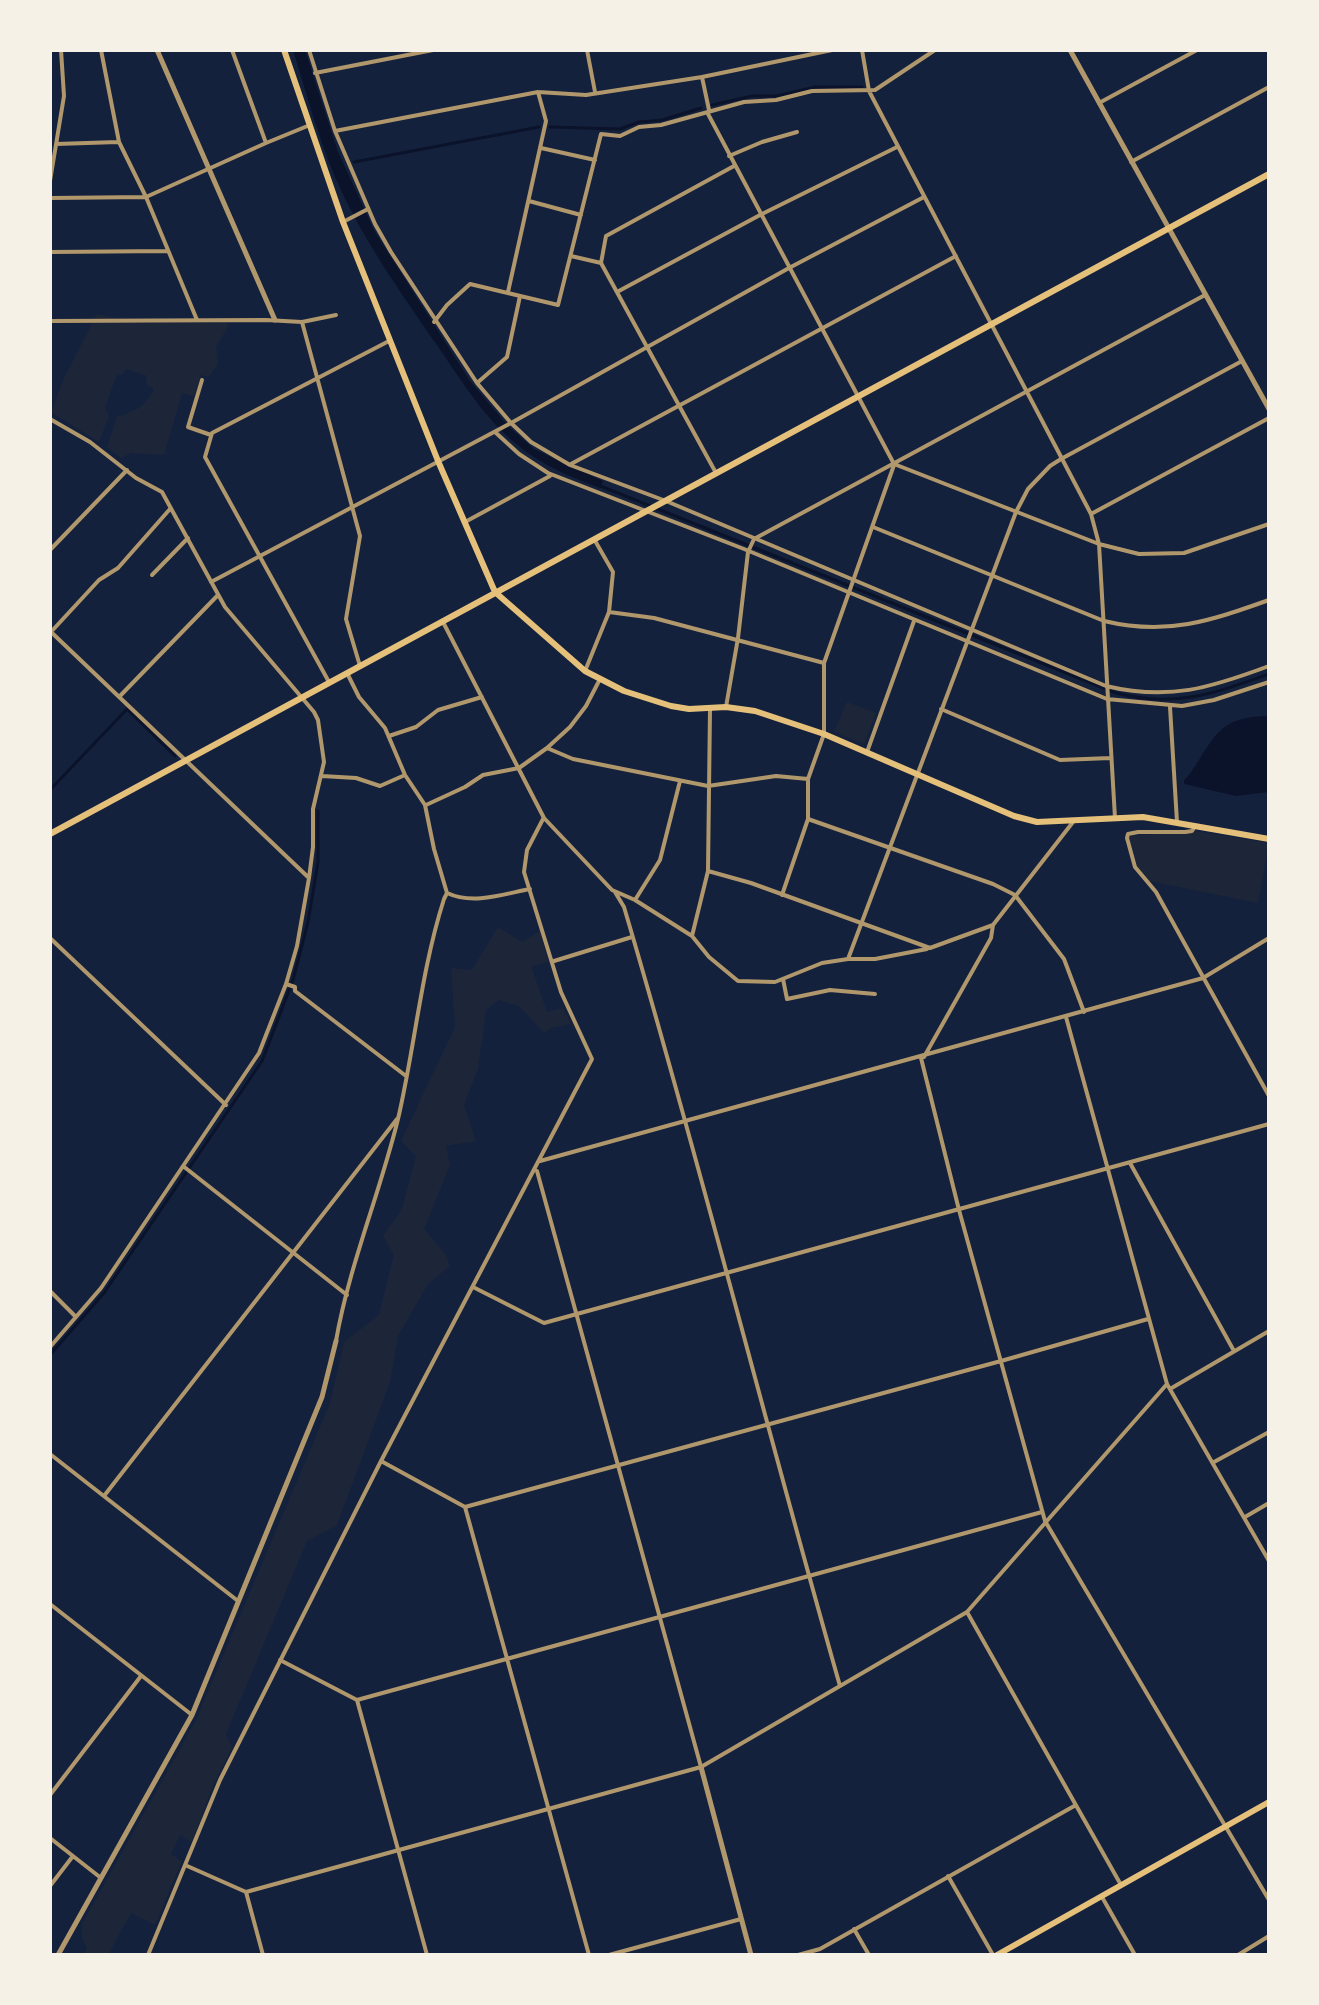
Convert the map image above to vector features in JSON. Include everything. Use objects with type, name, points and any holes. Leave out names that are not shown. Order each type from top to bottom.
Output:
[{"type":"main road","points":[[284,50],[343,222],[438,461],[495,592],[585,671],[599,681],[671,706],[755,711],[824,734],[1014,816],[1037,822],[1143,817],[1269,839]]},
{"type":"main road","points":[[50,834],[1269,174]]},
{"type":"main road","points":[[995,1955],[1269,1802]]},
{"type":"street","points":[[50,181],[64,86],[61,50]]},
{"type":"street","points":[[101,50],[119,142],[146,197],[197,320]]},
{"type":"street","points":[[157,50],[275,320]]},
{"type":"street","points":[[232,50],[266,143]]},
{"type":"street","points":[[309,50],[335,131],[368,209],[391,252],[434,322],[477,383],[531,442],[570,465],[1106,686],[1137,693],[1187,692],[1211,687],[1269,666]]},
{"type":"street","points":[[315,73],[433,50]]},
{"type":"street","points":[[587,50],[595,92]]},
{"type":"street","points":[[335,131],[538,92],[586,95],[702,77],[832,50]]},
{"type":"street","points":[[862,50],[869,91],[1091,514],[1099,544],[1115,818]]},
{"type":"street","points":[[434,322],[470,284],[558,305],[601,134],[620,136],[639,127],[661,125],[744,102],[776,100],[812,91],[869,91],[886,85],[935,50]]},
{"type":"street","points":[[1070,50],[1269,409]]},
{"type":"street","points":[[1099,103],[1197,50]]},
{"type":"street","points":[[702,77],[708,111],[729,156],[894,464],[1099,544],[1139,554],[1184,553],[1269,524]]},
{"type":"street","points":[[1131,162],[1269,87]]},
{"type":"street","points":[[508,293],[546,121],[538,92]]},
{"type":"street","points":[[50,198],[146,197],[310,125]]},
{"type":"street","points":[[729,156],[797,132]]},
{"type":"street","points":[[56,144],[119,142]]},
{"type":"street","points":[[617,292],[760,215],[897,147]]},
{"type":"street","points":[[541,148],[595,160]]},
{"type":"street","points":[[716,473],[601,263],[606,236],[734,166]]},
{"type":"street","points":[[211,582],[495,432],[789,268],[924,197]]},
{"type":"street","points":[[529,201],[581,215]]},
{"type":"street","points":[[343,222],[368,209]]},
{"type":"street","points":[[50,252],[168,251]]},
{"type":"street","points":[[571,256],[601,263]]},
{"type":"street","points":[[570,465],[956,256]]},
{"type":"street","points":[[726,707],[748,552],[754,539],[1205,295]]},
{"type":"street","points":[[477,383],[507,357],[520,296]]},
{"type":"street","points":[[50,321],[302,322],[336,315]]},
{"type":"street","points":[[302,322],[360,536],[346,619],[360,666]]},
{"type":"street","points":[[329,682],[205,457],[211,435],[316,377],[390,341]]},
{"type":"street","points":[[848,959],[965,641],[1028,489],[1061,459],[1242,360]]},
{"type":"street","points":[[202,380],[188,427],[211,435]]},
{"type":"street","points":[[1091,514],[1269,418]]},
{"type":"street","points":[[50,419],[162,492],[218,595],[318,720],[324,762],[313,809],[313,847],[297,946],[259,1053],[101,1288],[50,1347]]},
{"type":"street","points":[[495,432],[519,454],[552,475],[1107,699],[1170,707],[1214,700],[1269,682]]},
{"type":"street","points":[[782,895],[808,819],[808,779],[824,734],[824,663],[894,464]]},
{"type":"street","points":[[50,550],[127,470]]},
{"type":"street","points":[[465,522],[552,475]]},
{"type":"street","points":[[170,509],[118,568],[99,580],[50,632],[309,878]]},
{"type":"street","points":[[873,527],[1104,621],[1132,628],[1183,626],[1214,620],[1269,600]]},
{"type":"street","points":[[152,575],[188,538]]},
{"type":"street","points":[[585,671],[609,612],[613,572],[594,539]]},
{"type":"street","points":[[119,697],[218,595]]},
{"type":"street","points":[[609,612],[654,618],[824,663]]},
{"type":"street","points":[[867,752],[914,621]]},
{"type":"street","points":[[443,622],[544,818],[612,890],[624,907],[840,1686]]},
{"type":"street","points":[[58,1955],[192,1715],[322,1397],[347,1295],[398,1117],[431,944],[447,893],[425,805],[405,775],[389,736],[359,697],[347,673]]},
{"type":"street","points":[[425,805],[483,775],[519,768],[547,748],[578,717],[599,681]]},
{"type":"street","points":[[389,736],[416,727],[438,710],[482,697]]},
{"type":"street","points":[[1170,707],[1177,824]]},
{"type":"street","points":[[692,936],[708,871],[710,709]]},
{"type":"street","points":[[941,709],[1060,760],[1110,758]]},
{"type":"street","points":[[547,748],[573,759],[708,786],[776,776],[808,779]]},
{"type":"street","points":[[322,776],[356,778],[380,786],[405,775]]},
{"type":"street","points":[[635,900],[660,860],[680,781]]},
{"type":"street","points":[[148,1955],[220,1780],[381,1461],[592,1059],[561,992],[554,961],[524,872],[526,857],[544,818]]},
{"type":"street","points":[[808,819],[993,884],[1015,895],[1064,959],[1084,1012]]},
{"type":"street","points":[[1073,822],[993,925],[991,938],[922,1057],[959,1210],[1045,1521],[1269,1900]]},
{"type":"street","points":[[1194,828],[1185,832],[1138,832],[1128,834],[1127,838],[1135,867],[1156,892],[1269,1096]]},
{"type":"street","points":[[708,871],[930,948]]},
{"type":"street","points":[[447,893],[457,897],[483,898],[530,889]]},
{"type":"street","points":[[612,890],[635,900],[692,936],[709,957],[738,981],[775,982],[822,963],[875,959],[930,948],[993,925]]},
{"type":"street","points":[[554,961],[633,937]]},
{"type":"street","points":[[50,938],[226,1105]]},
{"type":"street","points":[[540,1161],[1203,978],[1269,938]]},
{"type":"street","points":[[783,979],[787,999],[839,989],[875,994]]},
{"type":"street","points":[[286,984],[295,987],[295,991],[406,1076]]},
{"type":"street","points":[[1066,1017],[1168,1386],[1269,1561]]},
{"type":"street","points":[[104,1496],[398,1117]]},
{"type":"street","points":[[473,1287],[544,1323],[1269,1124]]},
{"type":"street","points":[[1130,1163],[1234,1351]]},
{"type":"street","points":[[183,1166],[347,1295]]},
{"type":"street","points":[[536,1170],[751,1955]]},
{"type":"street","points":[[50,1291],[76,1317]]},
{"type":"street","points":[[381,1461],[465,1507],[1148,1319]]},
{"type":"street","points":[[185,1865],[246,1892],[701,1767],[967,1612],[1168,1386],[1269,1331]]},
{"type":"street","points":[[1214,1462],[1269,1432]]},
{"type":"street","points":[[50,1454],[238,1601]]},
{"type":"street","points":[[1245,1517],[1269,1503]]},
{"type":"street","points":[[465,1507],[589,1955]]},
{"type":"street","points":[[280,1660],[357,1700],[1043,1512]]},
{"type":"street","points":[[50,1604],[192,1715]]},
{"type":"street","points":[[967,1612],[1121,1886]]},
{"type":"street","points":[[50,1795],[141,1676]]},
{"type":"street","points":[[357,1700],[427,1955]]},
{"type":"street","points":[[798,1955],[820,1949],[1076,1805]]},
{"type":"street","points":[[50,1838],[101,1878]]},
{"type":"street","points":[[50,1886],[73,1856]]},
{"type":"street","points":[[948,1876],[995,1955]]},
{"type":"street","points":[[246,1892],[263,1955]]},
{"type":"street","points":[[1102,1897],[1135,1955]]},
{"type":"street","points":[[609,1955],[742,1919]]},
{"type":"street","points":[[854,1929],[869,1955]]},
{"type":"street","points":[[1238,1955],[1269,1936]]},
{"type":"shaded area","points":[[293,50],[305,50],[338,152],[375,232],[470,381],[508,426],[534,449],[603,481],[600,488],[555,469],[524,451],[493,422],[465,386],[357,222],[323,146]]},
{"type":"shaded area","points":[[97,314],[140,323],[224,321],[229,325],[216,347],[218,363],[209,377],[201,375],[194,396],[182,393],[164,455],[131,453],[121,458],[107,447],[117,417],[139,408],[154,389],[146,384],[147,376],[126,369],[122,375],[117,374],[105,408],[109,416],[99,442],[51,412],[64,378]]},
{"type":"shaded area","points":[[847,702],[876,713],[864,744],[834,732]]},
{"type":"shaded area","points":[[1269,716],[1269,792],[1236,796],[1184,784],[1213,739],[1226,726],[1244,719]]},
{"type":"shaded area","points":[[1196,831],[1269,843],[1258,903],[1149,881],[1137,866],[1131,836]]},
{"type":"shaded area","points":[[498,927],[522,942],[540,931],[548,962],[531,966],[547,1012],[563,1008],[571,1024],[551,1028],[544,1033],[519,1006],[499,1000],[486,1010],[478,1069],[464,1105],[476,1141],[446,1146],[450,1165],[424,1229],[446,1255],[450,1266],[428,1284],[398,1336],[390,1382],[337,1525],[307,1541],[226,1734],[232,1747],[210,1793],[192,1842],[180,1835],[171,1854],[182,1861],[155,1925],[131,1913],[108,1955],[83,1955],[87,1948],[82,1938],[82,1924],[195,1722],[330,1403],[344,1342],[379,1315],[394,1255],[383,1236],[402,1209],[416,1156],[401,1141],[455,1027],[451,968],[472,970]]},
{"type":"waterway","points":[[712,105],[815,87],[862,87]]},
{"type":"waterway","points":[[550,127],[620,129],[701,108]]},
{"type":"waterway","points":[[354,162],[539,127]]},
{"type":"waterway","points":[[598,485],[1116,693],[1157,699],[1194,697],[1269,674]]},
{"type":"waterway","points":[[50,790],[127,709],[175,756]]},
{"type":"waterway","points":[[50,1355],[104,1293],[262,1061],[293,980],[308,922],[318,862],[318,811]]}]
